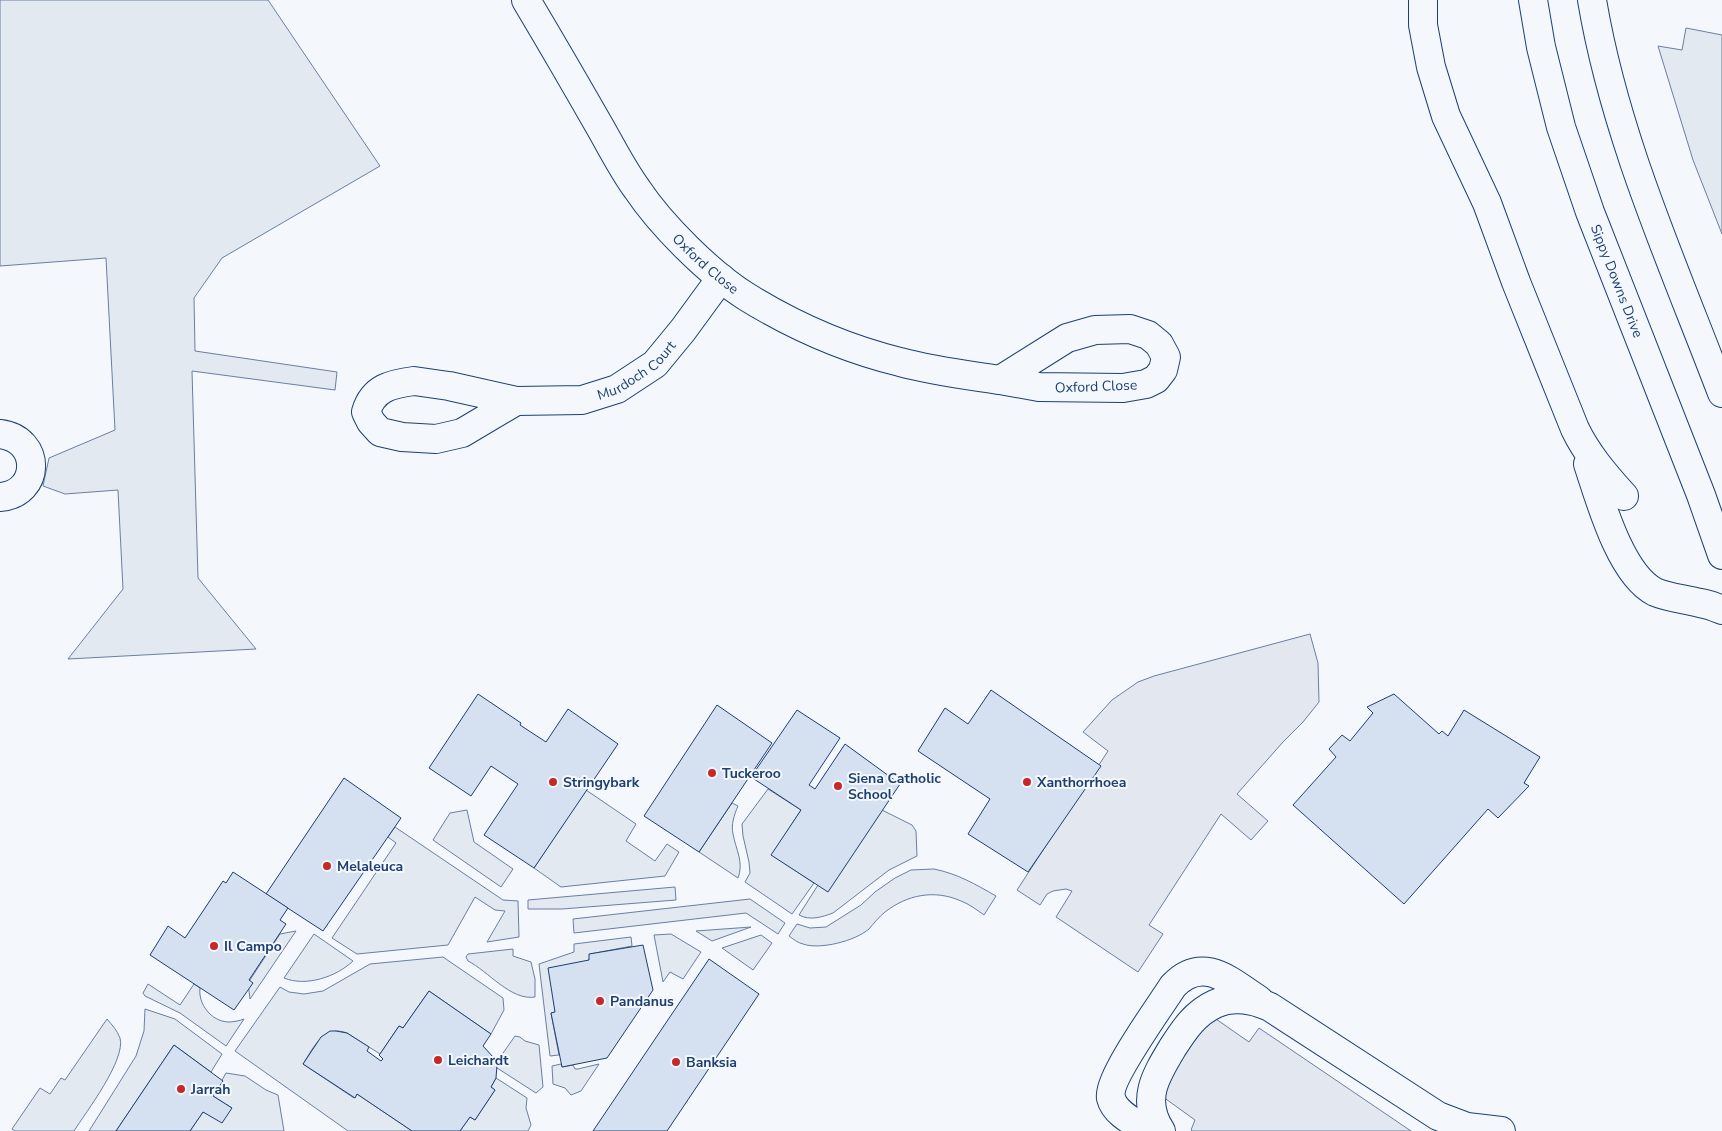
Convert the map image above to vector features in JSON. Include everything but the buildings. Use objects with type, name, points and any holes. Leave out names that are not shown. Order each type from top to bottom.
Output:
[{"type":"street","name":"Oxford Close","points":[[526,0],[637,190],[675,236],[721,278],[747,296],[817,333],[866,352],[938,371],[1040,387],[1123,388],[1146,384],[1156,379],[1163,370],[1166,357],[1159,344],[1148,335],[1130,329],[1094,330],[1067,338],[1000,380]]},
{"type":"street","points":[[1423,0],[1423,25],[1430,67],[1446,116],[1487,203],[1516,282],[1578,437],[1613,535],[1624,556],[1644,582],[1658,593],[1722,610]]},
{"type":"street","name":"Sippy Downs Drive","points":[[1533,0],[1541,47],[1561,126],[1587,204],[1722,555]]},
{"type":"street","points":[[1592,0],[1597,32],[1615,104],[1638,173],[1722,393]]},
{"type":"street","name":"Murdoch Court","points":[[516,402],[582,400],[617,389],[656,364],[721,278]]},
{"type":"street","points":[[0,434],[14,437],[26,446],[31,458],[32,467],[26,484],[16,493],[0,496]]},
{"type":"street","points":[[1578,437],[1597,465],[1624,496]]},
{"type":"street","points":[[1148,1131],[1122,1114],[1113,1101],[1111,1093],[1113,1084],[1123,1064],[1176,983],[1194,972],[1212,972],[1221,976],[1438,1116],[1467,1127],[1501,1131]]},
{"type":"street","points":[[1161,1131],[1154,1121],[1152,1112],[1151,1101],[1154,1081],[1167,1057],[1193,1019],[1209,1007],[1232,999],[1248,1000],[1270,1007]]},
{"type":"shaded area","points":[[0,0],[268,0],[380,166],[222,258],[194,298],[195,351],[337,372],[335,390],[192,371],[198,578],[256,649],[68,659],[123,589],[118,490],[65,494],[43,486],[49,458],[115,430],[106,258],[0,266]]},
{"type":"shaded area","points":[[1686,28],[1722,35],[1722,234],[1693,160],[1658,46],[1682,50]]},
{"type":"shaded area","points":[[1310,634],[1318,663],[1319,702],[1237,794],[1268,821],[1251,840],[1221,814],[1149,925],[1163,934],[1138,972],[1056,917],[1072,891],[1066,889],[1053,891],[1047,894],[1040,905],[1017,890],[1108,751],[1083,732],[1112,700],[1138,682],[1154,676]]},
{"type":"shaded area","points":[[768,789],[801,810],[772,855],[814,883],[792,914],[745,882],[750,873],[742,824]]},
{"type":"shaded area","points":[[586,790],[636,824],[626,841],[655,861],[667,844],[679,852],[665,876],[561,887],[534,868]]},
{"type":"shaded area","points":[[732,803],[738,806],[732,827],[740,861],[738,878],[699,852]]},
{"type":"shaded area","points":[[467,810],[474,842],[513,869],[501,887],[433,840],[450,813]]},
{"type":"shaded area","points":[[882,810],[912,825],[916,831],[917,856],[889,870],[833,913],[812,918],[799,915],[818,885]]},
{"type":"shaded area","points":[[395,827],[503,900],[518,901],[519,937],[487,942],[505,911],[495,910],[475,897],[448,945],[357,954],[332,938],[396,843],[388,837]]},
{"type":"shaded area","points":[[934,869],[959,877],[996,896],[984,915],[967,904],[951,897],[941,895],[921,896],[902,901],[893,906],[869,929],[846,941],[810,946],[799,943],[789,936],[797,924],[810,928],[826,927],[861,905],[895,878],[911,870]]},
{"type":"shaded area","points":[[675,887],[676,900],[562,909],[528,909],[528,900]]},
{"type":"shaded area","points":[[750,899],[785,923],[778,934],[746,913],[574,933],[573,919]]},
{"type":"shaded area","points":[[751,927],[712,941],[696,931]]},
{"type":"shaded area","points":[[296,931],[250,999],[248,983],[280,934]]},
{"type":"shaded area","points":[[314,934],[353,961],[338,972],[320,979],[293,981],[284,978]]},
{"type":"shaded area","points":[[671,934],[701,952],[683,979],[670,972],[663,982],[654,935]]},
{"type":"shaded area","points":[[761,935],[772,943],[753,970],[722,948]]},
{"type":"shaded area","points":[[631,937],[632,946],[590,954],[589,960],[555,1012],[551,1013],[559,1055],[550,1056],[539,964],[574,952],[574,944]]},
{"type":"shaded area","points":[[513,949],[513,956],[531,962],[535,979],[535,997],[526,997],[509,990],[468,961],[466,957],[468,954]]},
{"type":"shaded area","points":[[443,957],[503,998],[504,1010],[491,1034],[429,991],[403,1028],[399,1026],[380,1054],[347,1033],[339,1031],[332,1032],[320,1039],[303,1064],[354,1098],[357,1094],[412,1131],[348,1131],[235,1051],[280,987],[289,992],[304,994],[323,991],[370,964]]},
{"type":"shaded area","points":[[148,984],[180,1005],[194,984],[200,988],[203,1006],[216,1019],[228,1022],[244,1019],[226,1046],[180,1013],[145,996],[143,993]]},
{"type":"shaded area","points":[[145,1009],[175,1019],[222,1054],[211,1072],[174,1045],[116,1131],[89,1131],[136,1056],[144,1031]]},
{"type":"shaded area","points":[[1203,1010],[1249,1042],[1259,1028],[1411,1131],[1192,1131],[1195,1120],[1152,1089]]},
{"type":"shaded area","points":[[107,1019],[120,1038],[117,1059],[104,1086],[74,1131],[15,1131],[12,1129],[40,1088],[50,1094],[61,1078],[65,1080]]},
{"type":"shaded area","points":[[515,1036],[539,1045],[543,1087],[536,1093],[494,1066]]},
{"type":"shaded area","points":[[561,1064],[562,1067],[573,1065],[575,1069],[578,1069],[599,1064],[581,1091],[571,1095],[565,1088],[553,1084],[552,1066]]},
{"type":"shaded area","points":[[226,1073],[245,1076],[266,1090],[278,1095],[284,1131],[190,1131],[203,1112],[232,1108],[213,1096]]},
{"type":"shaded area","points":[[496,1078],[527,1098],[526,1108],[531,1125],[528,1131],[460,1131],[470,1117],[475,1120],[495,1090],[491,1087]]},
{"type":"place","name":"Tuckeroo","points":[[712,773]]},
{"type":"place","name":"Stringybark","points":[[553,782]]},
{"type":"place","name":"Xanthorrhoea","points":[[1027,782]]},
{"type":"place","name":"Siena Catholic School","points":[[838,786]]},
{"type":"place","name":"Melaleuca","points":[[327,866]]},
{"type":"place","name":"Il Campo","points":[[214,946]]},
{"type":"place","name":"Pandanus","points":[[600,1001]]},
{"type":"place","name":"Leichardt","points":[[438,1060]]},
{"type":"place","name":"Banksia","points":[[676,1062]]},
{"type":"place","name":"Jarrah","points":[[181,1089]]}]
